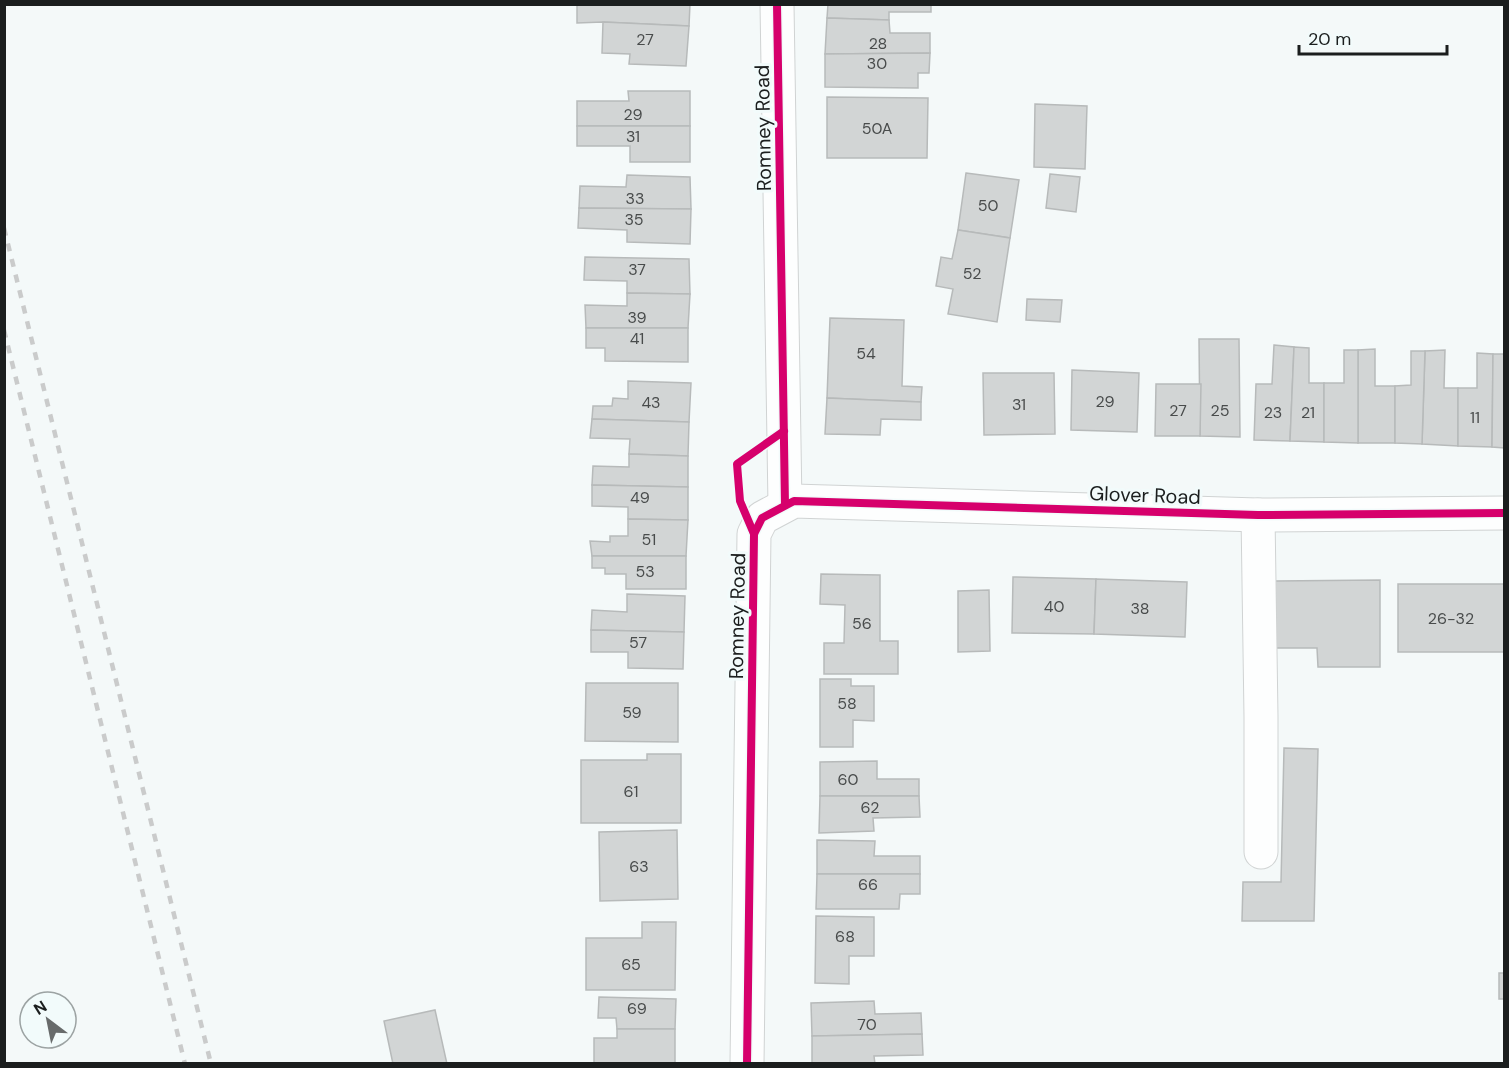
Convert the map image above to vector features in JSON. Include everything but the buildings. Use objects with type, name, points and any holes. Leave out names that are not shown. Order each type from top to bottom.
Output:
[{"type":"street","name":"Romney Road","points":[[747,1064],[754,534],[762,518],[785,505],[777,4]]},
{"type":"street","name":"Glover Road","points":[[785,505],[794,501],[1258,515],[1504,513]]},
{"type":"street","points":[[1258,515],[1261,852]]},
{"type":"railway","points":[[4,228],[211,1064]]},
{"type":"railway","points":[[4,330],[185,1064]]},
{"type":"cycle path","points":[[777,4],[785,505]]},
{"type":"cycle path","points":[[754,534],[740,501],[737,464],[784,431]]},
{"type":"cycle path","points":[[747,1064],[754,534],[762,518],[794,501],[1258,515],[1504,513]]}]
